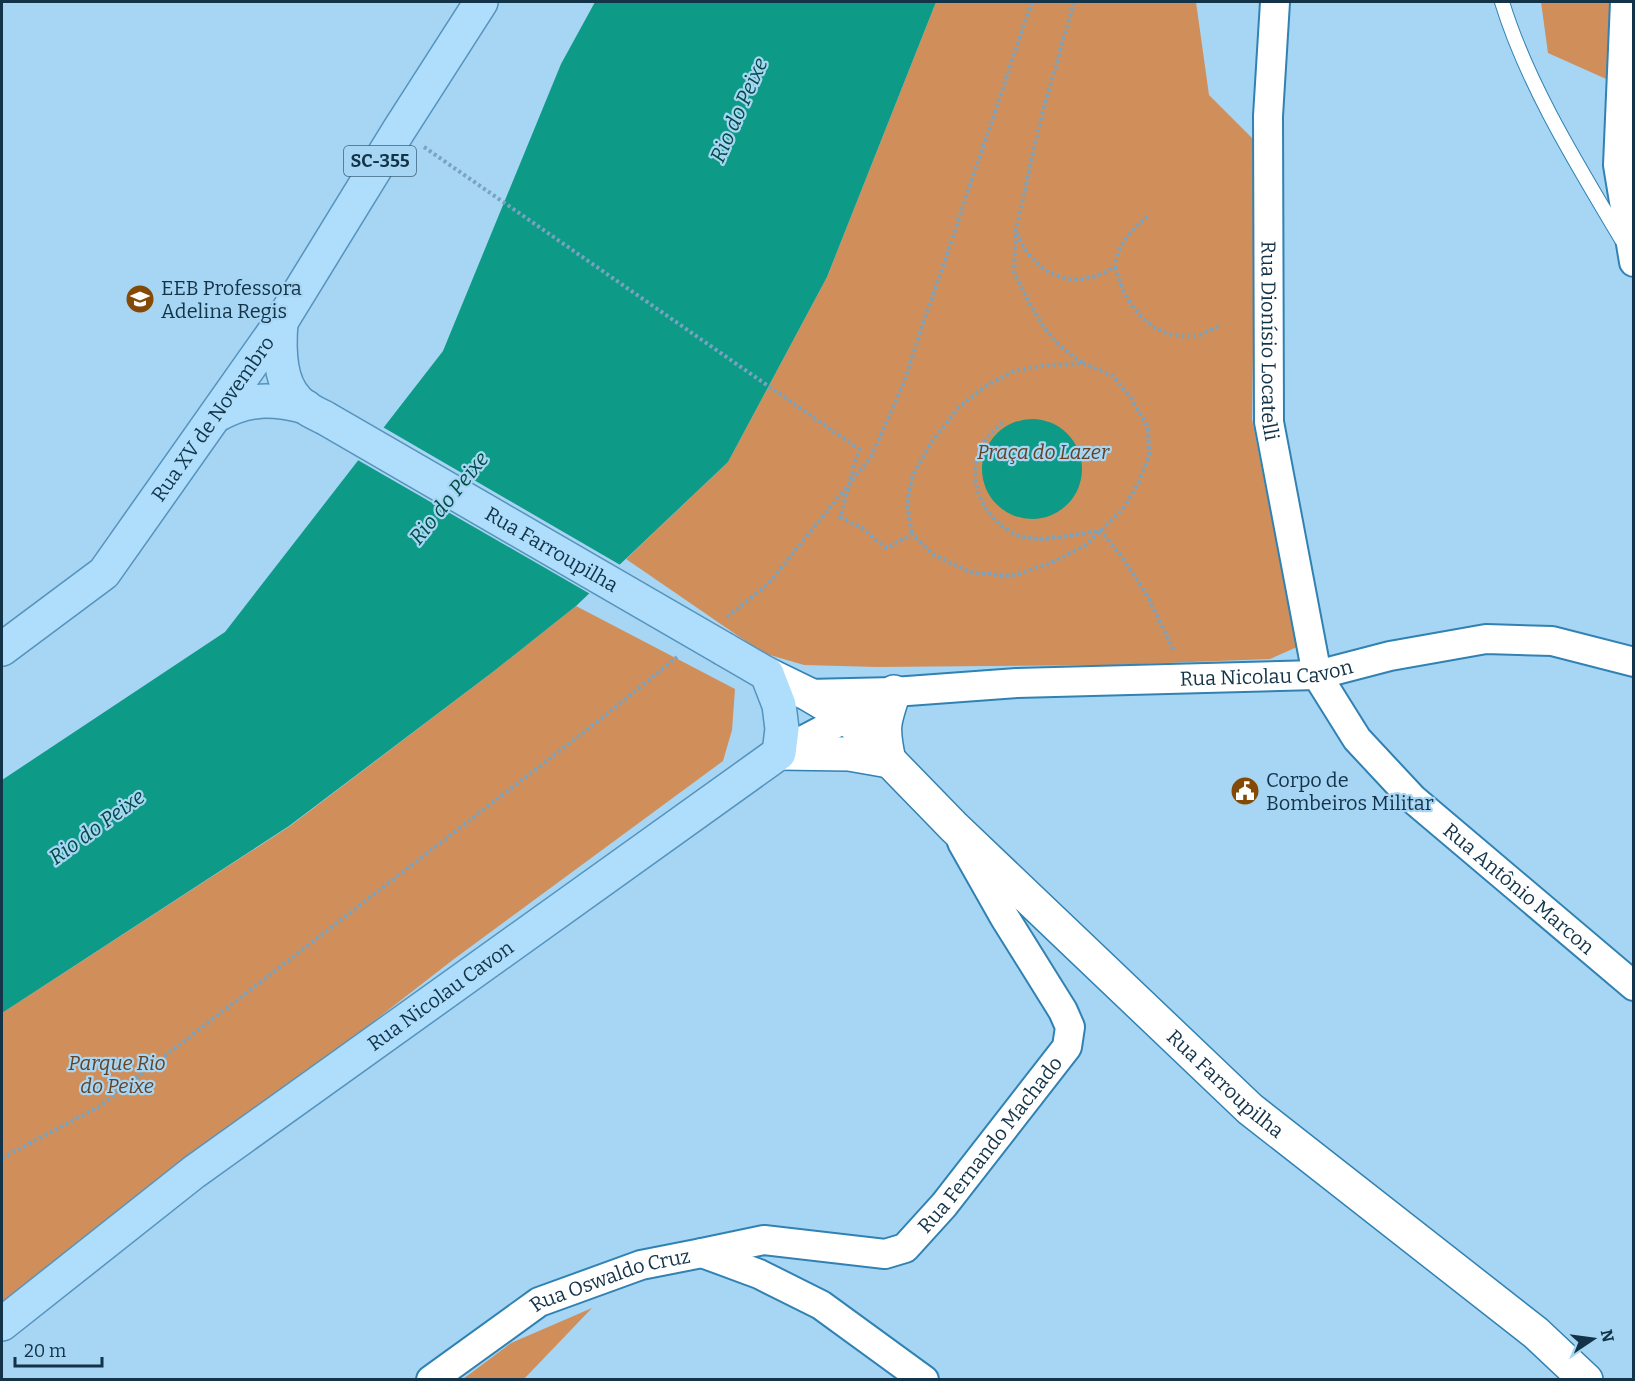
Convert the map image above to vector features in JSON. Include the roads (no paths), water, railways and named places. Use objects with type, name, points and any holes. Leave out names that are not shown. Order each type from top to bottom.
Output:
[{"type":"main road","name":"Rua XV de Novembro","points":[[2,649],[104,573],[217,415],[280,322],[481,2]]},
{"type":"main road","name":"Rua Farroupilha","points":[[280,322],[279,348],[282,368],[295,398],[315,413]]},
{"type":"main road","name":"Rua Farroupilha","points":[[217,415],[237,405],[261,400],[283,401],[315,413],[723,635],[767,674]]},
{"type":"main road","points":[[767,674],[779,705],[782,729],[779,753]]},
{"type":"main road","name":"Rua Nicolau Cavon","points":[[2,1324],[194,1172],[779,753]]},
{"type":"street","name":"Rua Dionísio Locatelli","points":[[1275,2],[1268,116],[1269,422],[1317,675]]},
{"type":"street","points":[[1625,2],[1618,165],[1633,260]]},
{"type":"street","name":"Rua Nicolau Cavon","points":[[808,694],[894,692],[1017,683],[1317,675],[1390,656],[1486,639],[1552,641],[1634,663]]},
{"type":"street","name":"Rua Farroupilha","points":[[767,674],[847,717],[954,827],[1251,1109],[1536,1333],[1586,1380]]},
{"type":"street","name":"Rua Antônio Marcon","points":[[1317,675],[1357,739],[1413,799],[1634,986]]},
{"type":"street","name":"Rua Nicolau Cavon","points":[[779,753],[894,692]]},
{"type":"street","points":[[779,753],[849,754],[890,761],[883,734],[884,721],[894,692]]},
{"type":"street","name":"Rua Fernando Machado","points":[[702,1253],[764,1240],[885,1254],[904,1248],[944,1205],[1067,1047],[1070,1027],[1063,1011],[1005,918],[954,827]]},
{"type":"street","name":"Rua Oswaldo Cruz","points":[[431,1380],[539,1302],[641,1265],[702,1253],[759,1274],[821,1305],[924,1380]]},
{"type":"lane","points":[[1502,2],[1508,22],[1545,105],[1633,260]]},
{"type":"water","name":"Rio do Peixe","points":[[595,2],[936,2],[827,277],[728,462],[576,606],[494,671],[289,826],[2,1013],[2,780],[225,632],[443,351],[561,64]]},
{"type":"water","points":[[1032,419],[1051,422],[1068,433],[1079,450],[1082,469],[1079,488],[1068,505],[1051,516],[1032,519],[1013,516],[996,505],[985,488],[982,469],[985,450],[996,433],[1013,422]]},
{"type":"place","name":"EEB Professora Adelina Regis","points":[[140,299]]},
{"type":"place","name":"Corpo de Bombeiros Militar","points":[[1245,791]]},
{"type":"park label","name":"Praça do Lazer","points":[[1043,452]]},
{"type":"park label","name":"Parque Rio do Peixe","points":[[117,1074]]}]
